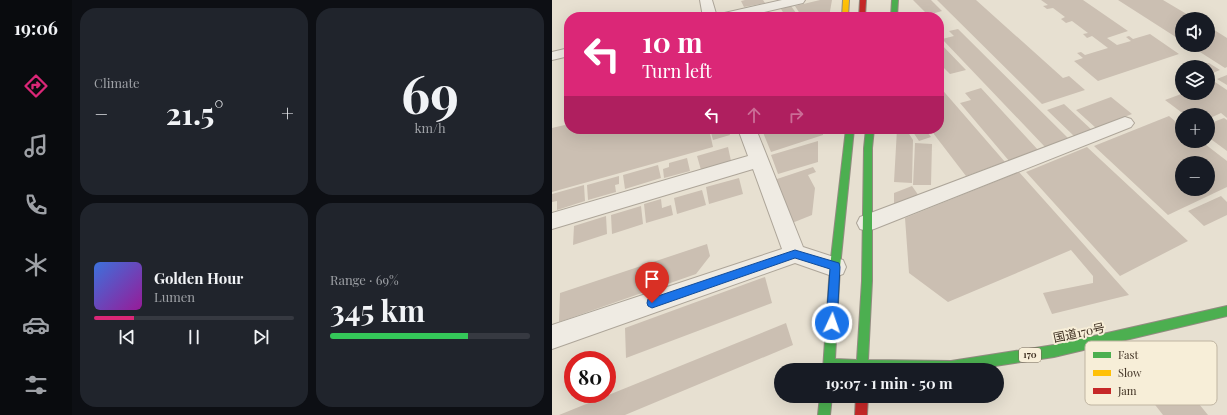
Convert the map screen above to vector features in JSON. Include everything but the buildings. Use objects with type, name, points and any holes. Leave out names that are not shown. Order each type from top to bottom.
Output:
[{"type":"highway","points":[[845,12],[846,0]]},
{"type":"highway","points":[[862,12],[863,0]]},
{"type":"highway","points":[[894,12],[895,0]]},
{"type":"highway","name":"170","points":[[847,134],[848,147]]},
{"type":"highway","name":"国道170号","points":[[829,363],[835,267],[849,134]]},
{"type":"highway","points":[[862,363],[867,281],[868,148],[870,134]]},
{"type":"highway","name":"国道170号","points":[[1097,341],[1227,311]]},
{"type":"highway","name":"国道170号","points":[[977,363],[1054,351],[1085,344]]},
{"type":"highway","points":[[824,415],[825,403]]},
{"type":"highway","points":[[861,415],[862,403]]},
{"type":"street","points":[[706,0],[709,12]]},
{"type":"street","points":[[746,12],[798,0]]},
{"type":"street","points":[[552,56],[564,53]]},
{"type":"street","points":[[868,223],[1125,123]]},
{"type":"street","points":[[749,134],[795,254]]},
{"type":"street","points":[[552,221],[759,160]]},
{"type":"street","points":[[552,337],[795,254],[835,267]]},
{"type":"traffic: fast","points":[[894,12],[895,0]]},
{"type":"traffic: fast","points":[[829,363],[835,267],[849,134]]},
{"type":"traffic: fast","points":[[862,363],[867,281],[868,148],[869,134]]},
{"type":"traffic: fast","points":[[1097,341],[1227,311]]},
{"type":"traffic: fast","points":[[977,363],[1054,351],[1085,344]]},
{"type":"traffic: fast","points":[[824,415],[825,403]]},
{"type":"traffic: slow","points":[[845,12],[846,0]]},
{"type":"traffic: jam","points":[[862,12],[863,0]]},
{"type":"traffic: jam","points":[[861,415],[862,403]]},
{"type":"route","points":[[652,303],[795,254],[835,267],[832,323]]}]
